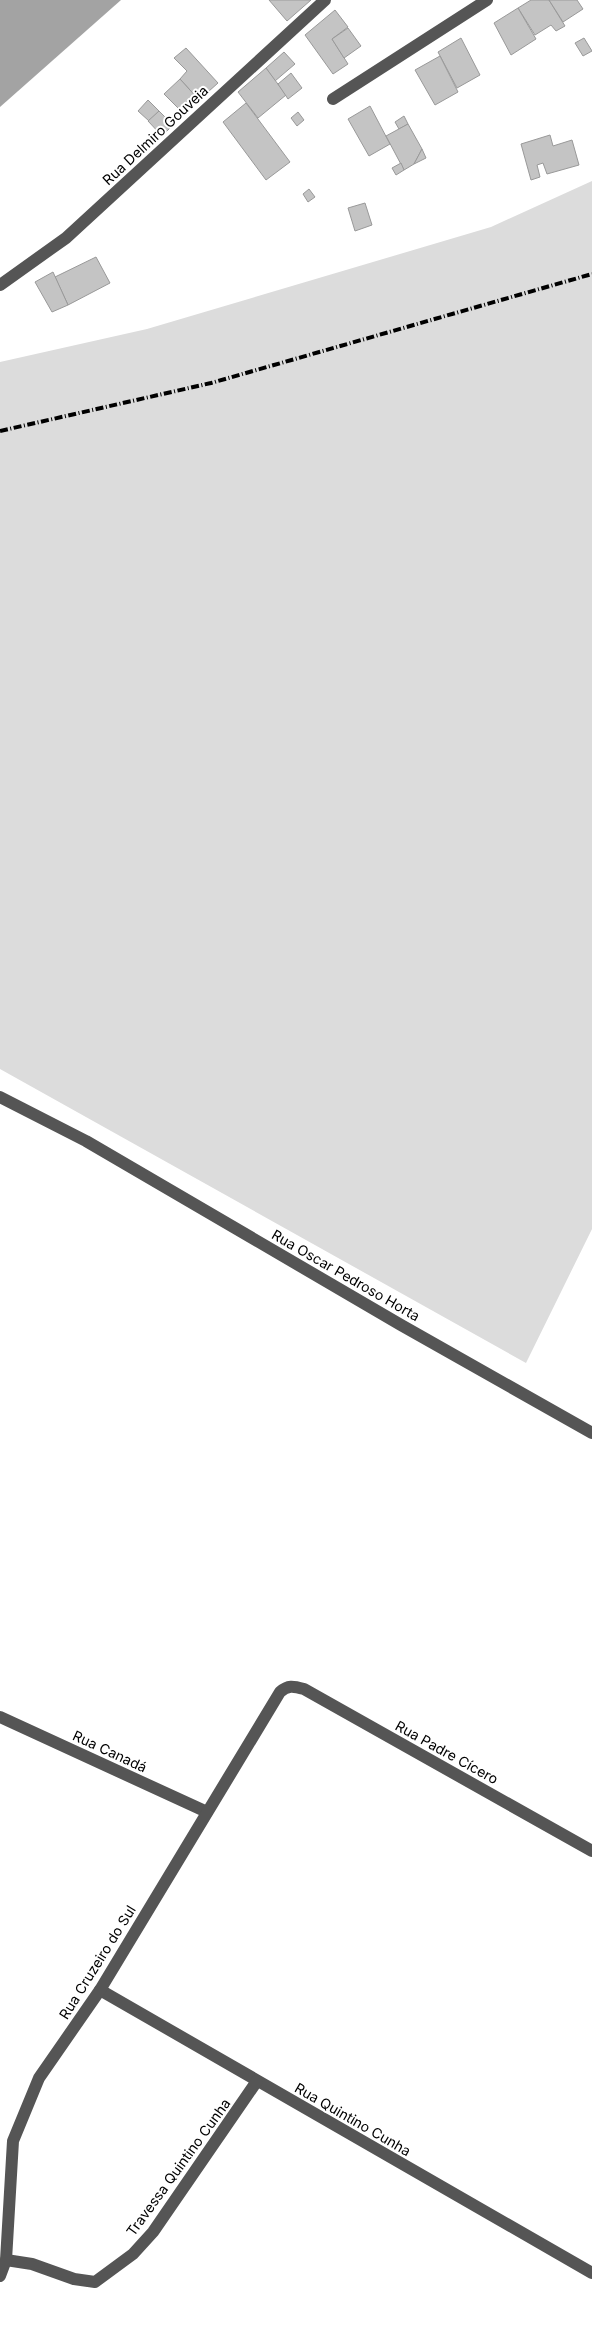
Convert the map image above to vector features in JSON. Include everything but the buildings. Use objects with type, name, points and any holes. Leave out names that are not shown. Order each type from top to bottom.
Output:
[{"type":"street","name":"Rua Delmiro Gouveia","points":[[0,285],[66,238],[325,0]]},
{"type":"street","points":[[333,99],[487,0]]},
{"type":"street","name":"Rua Oscar Pedroso Horta","points":[[1,1099],[86,1141],[401,1325],[592,1433]]},
{"type":"street","name":"Rua Padre Cícero","points":[[285,1688],[293,1685],[304,1689],[592,1851]]},
{"type":"street","name":"Rua Cruzeiro do Sul","points":[[0,2276],[6,2260],[13,2141],[40,2078],[100,1990],[280,1692],[285,1688]]},
{"type":"street","name":"Rua Canadá","points":[[0,1716],[207,1812]]},
{"type":"street","name":"Rua Quintino Cunha","points":[[100,1990],[592,2273]]},
{"type":"street","name":"Travessa Quintino Cunha","points":[[6,2260],[32,2264],[74,2279],[95,2282],[133,2254],[153,2232],[258,2081]]},
{"type":"shaded area","points":[[0,0],[121,0],[0,107]]},
{"type":"shaded area","points":[[592,181],[592,1229],[526,1363],[0,1069],[0,362],[147,329],[491,227]]},
{"type":"railway","points":[[0,431],[211,383],[592,274]]}]
